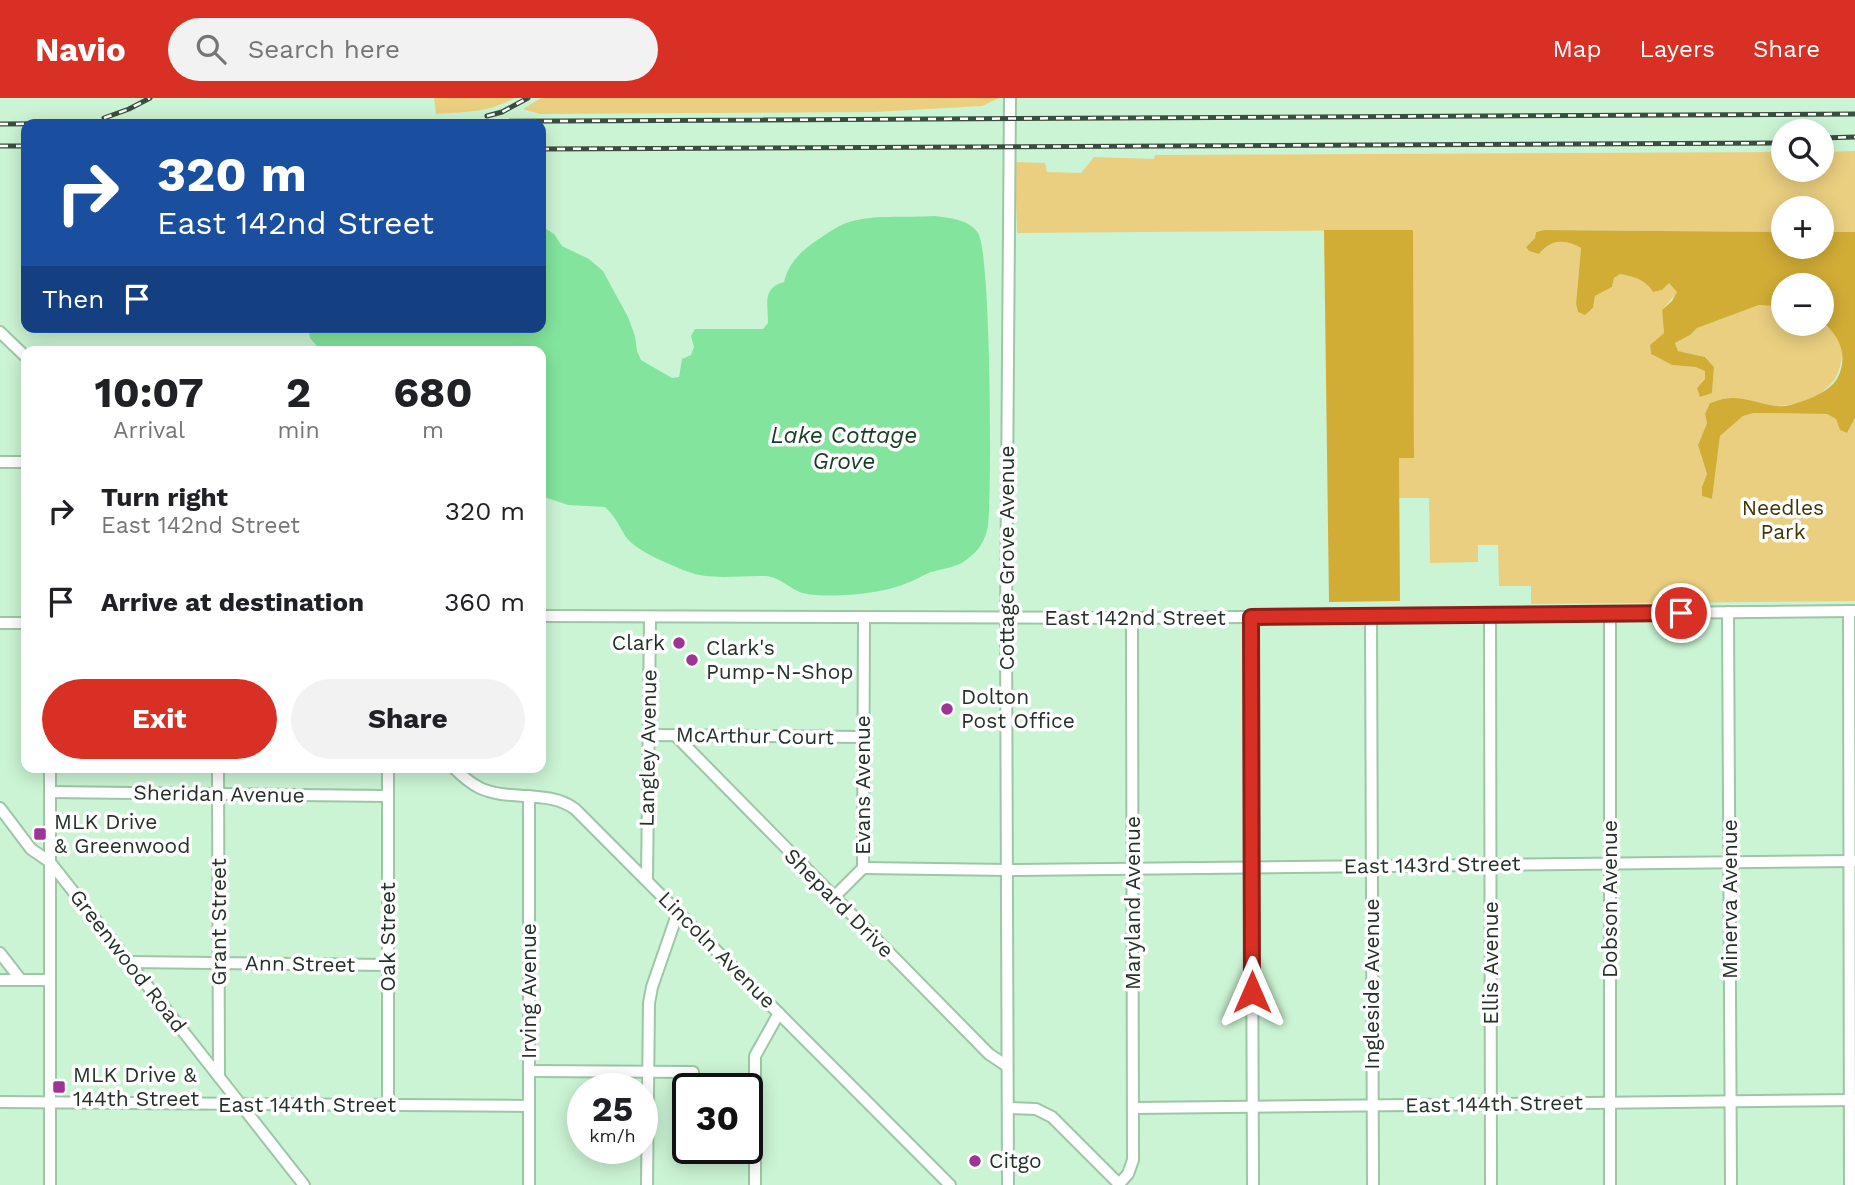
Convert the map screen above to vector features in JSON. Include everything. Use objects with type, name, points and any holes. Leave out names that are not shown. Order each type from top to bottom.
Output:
[{"type":"street","name":"Cottage Grove Avenue","points":[[1008,1185],[1006,618],[1010,98]]},
{"type":"street","points":[[0,332],[21,352]]},
{"type":"street","points":[[0,462],[21,462]]},
{"type":"street","name":"East 142nd Street","points":[[546,616],[1132,618],[1852,611]]},
{"type":"street","points":[[1850,1185],[1853,1100],[1852,611]]},
{"type":"street","name":"Minerva Avenue","points":[[1728,612],[1731,1185]]},
{"type":"street","name":"Dobson Avenue","points":[[1610,614],[1610,1185]]},
{"type":"street","name":"Ellis Avenue","points":[[1490,615],[1491,1185]]},
{"type":"street","name":"Ingleside Avenue","points":[[1371,616],[1373,1185]]},
{"type":"street","name":"Langley Avenue","points":[[647,879],[650,617]]},
{"type":"street","points":[[1251,617],[1253,1185]]},
{"type":"street","name":"Evans Avenue","points":[[834,897],[863,868],[864,618]]},
{"type":"street","name":"Maryland Avenue","points":[[1119,1184],[1132,1167],[1132,618]]},
{"type":"street","points":[[0,623],[21,623]]},
{"type":"street","name":"McArthur Court","points":[[648,735],[862,737]]},
{"type":"street","name":"Shepard Drive","points":[[674,735],[989,1054],[1007,1066]]},
{"type":"street","points":[[50,773],[50,1185]]},
{"type":"street","name":"Grant Street","points":[[218,773],[219,1077]]},
{"type":"street","name":"Oak Street","points":[[388,773],[388,1105]]},
{"type":"street","name":"Lincoln Avenue","points":[[460,773],[480,788],[489,791],[569,804],[647,879],[950,1185]]},
{"type":"street","name":"Sheridan Avenue","points":[[50,792],[387,796]]},
{"type":"street","name":"Irving Avenue","points":[[529,796],[529,1185]]},
{"type":"street","name":"Greenwood Road","points":[[0,808],[31,849],[50,862],[304,1185]]},
{"type":"street","name":"East 143rd Street","points":[[863,868],[1008,870],[1852,861]]},
{"type":"street","points":[[647,1185],[649,1003],[678,912]]},
{"type":"street","points":[[0,953],[21,980]]},
{"type":"street","name":"Ann Street","points":[[128,962],[388,965]]},
{"type":"street","points":[[0,979],[50,980]]},
{"type":"street","points":[[755,1185],[755,1056],[779,1013]]},
{"type":"street","points":[[530,1071],[693,1072]]},
{"type":"street","name":"East 144th Street","points":[[1133,1108],[1853,1100]]},
{"type":"street","name":"East 144th Street","points":[[0,1102],[530,1107]]},
{"type":"street","points":[[1008,1108],[1035,1109],[1052,1116],[1119,1184]]},
{"type":"green space","points":[[434,98],[514,98],[496,107],[436,114]]},
{"type":"green space","points":[[541,98],[999,98],[982,106],[875,112],[540,114],[523,109]]},
{"type":"green space","name":"Needles Park","points":[[1855,151],[1855,232],[1834,232],[1834,196],[1771,196],[1771,232],[1544,230],[1536,232],[1535,238],[1526,247],[1539,254],[1549,245],[1559,242],[1581,248],[1576,304],[1578,312],[1585,315],[1593,308],[1595,296],[1612,287],[1614,278],[1620,274],[1643,281],[1653,292],[1662,290],[1669,283],[1678,292],[1662,310],[1664,333],[1650,345],[1651,354],[1672,365],[1695,367],[1705,371],[1705,379],[1697,388],[1701,397],[1712,392],[1714,367],[1705,357],[1678,351],[1675,343],[1697,328],[1759,305],[1771,306],[1771,336],[1834,336],[1834,333],[1841,347],[1841,362],[1835,379],[1819,394],[1799,403],[1777,406],[1736,398],[1710,403],[1705,414],[1707,423],[1698,445],[1707,474],[1702,496],[1712,499],[1720,436],[1743,416],[1754,413],[1827,414],[1836,419],[1840,430],[1847,433],[1855,418],[1855,601],[1531,604],[1531,586],[1499,586],[1498,545],[1478,545],[1478,562],[1430,563],[1429,498],[1399,498],[1399,458],[1414,457],[1412,230],[1017,233],[1015,162],[1045,163],[1047,172],[1081,173],[1094,157],[1154,159],[1155,155],[1771,152],[1771,182],[1834,182],[1834,152]]},
{"type":"shaded area","points":[[1324,230],[1413,230],[1414,458],[1399,458],[1400,601],[1329,602]]},
{"type":"shaded area","points":[[1536,232],[1771,232],[1771,259],[1834,259],[1834,232],[1855,232],[1855,418],[1847,433],[1840,430],[1836,419],[1827,414],[1754,413],[1743,416],[1720,436],[1712,499],[1702,496],[1707,474],[1698,445],[1707,423],[1705,414],[1710,403],[1731,398],[1775,406],[1790,405],[1822,392],[1837,379],[1841,371],[1842,355],[1834,333],[1834,273],[1771,273],[1771,306],[1759,305],[1697,328],[1675,343],[1678,351],[1705,357],[1714,367],[1712,393],[1700,397],[1697,388],[1705,379],[1705,371],[1695,367],[1672,365],[1651,354],[1650,345],[1664,333],[1662,310],[1677,292],[1669,283],[1662,290],[1653,292],[1643,281],[1620,274],[1614,278],[1612,287],[1595,296],[1593,308],[1585,315],[1578,312],[1576,304],[1581,248],[1558,242],[1549,245],[1539,254],[1529,251],[1526,247],[1535,238]]},
{"type":"water","name":"Lake Cottage Grove","points":[[934,216],[958,220],[978,233],[986,282],[990,468],[988,526],[981,545],[963,562],[885,590],[818,595],[801,592],[771,577],[715,577],[696,574],[638,548],[626,537],[605,507],[568,505],[546,498],[546,346],[317,346],[310,338],[309,333],[546,333],[546,229],[554,234],[562,246],[589,259],[603,271],[628,317],[641,360],[672,378],[679,377],[682,359],[691,355],[694,347],[691,336],[695,329],[763,329],[768,323],[769,293],[772,288],[784,282],[791,265],[808,247],[846,223],[866,218]]},
{"type":"railway","points":[[104,118],[150,98]]},
{"type":"railway","points":[[487,116],[502,112],[528,98]]},
{"type":"railway","points":[[546,121],[1855,114]]},
{"type":"railway","points":[[0,124],[21,124]]},
{"type":"railway","points":[[1834,138],[1855,137]]},
{"type":"railway","points":[[546,149],[1771,143]]},
{"type":"railway","points":[[0,146],[21,146]]},
{"type":"place","name":"Clark","points":[[679,643]]},
{"type":"place","name":"Clark's Pump-N-Shop","points":[[692,660]]},
{"type":"place","name":"Dolton Post Office","points":[[947,709]]},
{"type":"place","name":"MLK Drive & Greenwood","points":[[40,834]]},
{"type":"place","name":"MLK Drive & 144th Street","points":[[59,1087]]},
{"type":"place","name":"Citgo","points":[[975,1161]]},
{"type":"route","points":[[1252,992],[1251,617],[1681,613]]}]
